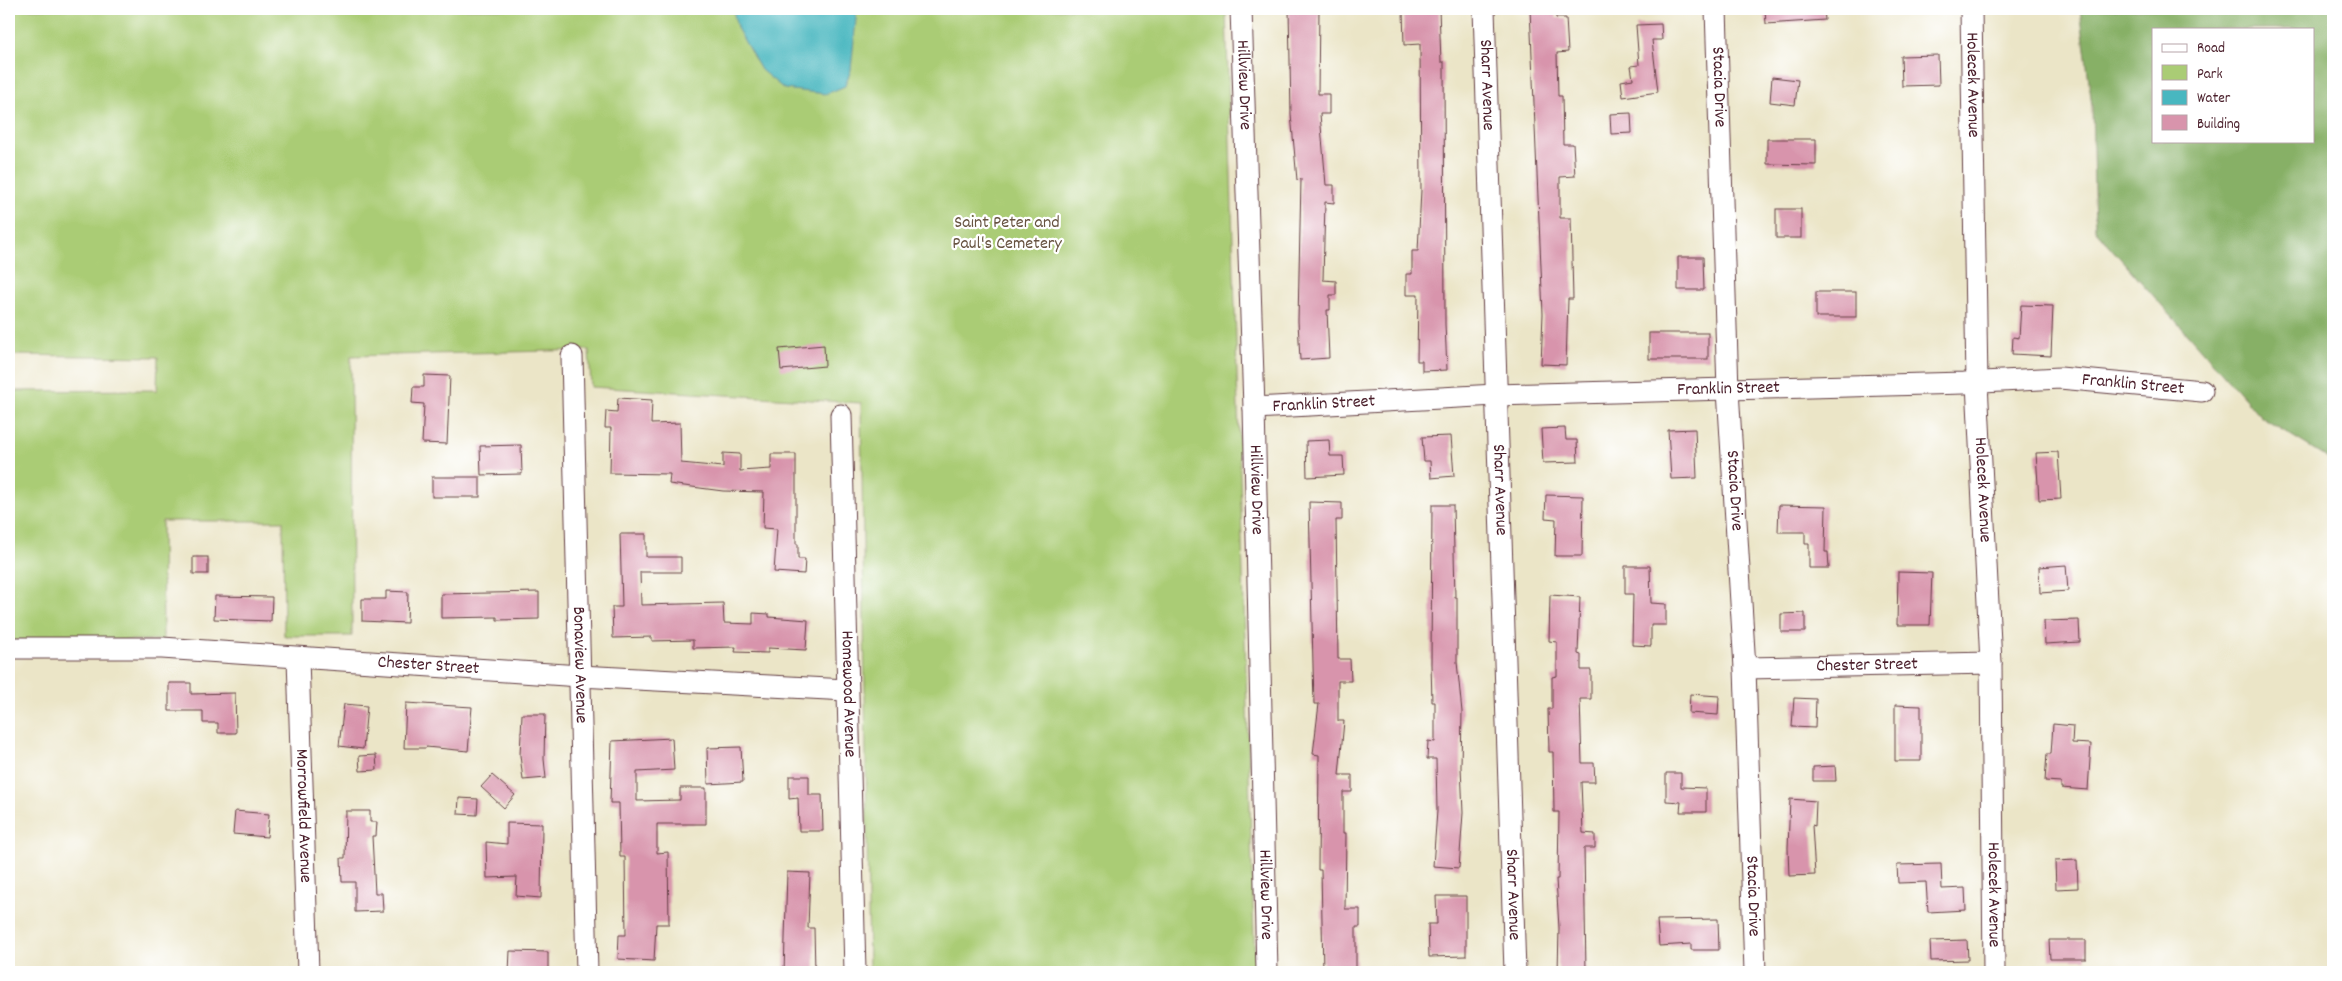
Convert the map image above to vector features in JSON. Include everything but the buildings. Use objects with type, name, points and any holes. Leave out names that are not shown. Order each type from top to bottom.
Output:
[{"type":"street","name":"Hillview Drive","points":[[1242,9],[1254,408],[1267,972]]},
{"type":"street","name":"Sharr Avenue","points":[[1484,9],[1515,972]]},
{"type":"street","name":"Stacia Drive","points":[[1716,9],[1728,390],[1745,668],[1755,972]]},
{"type":"street","name":"Holecek Avenue","points":[[1971,9],[1977,383],[1990,663],[1994,972]]},
{"type":"street","name":"Bonaview Avenue","points":[[572,356],[588,972]]},
{"type":"street","name":"Franklin Street","points":[[1254,408],[1496,395],[1977,383],[2060,378],[2202,391]]},
{"type":"street","name":"Homewood Avenue","points":[[841,415],[855,972]]},
{"type":"street","name":"Chester Street","points":[[9,648],[162,648],[580,676],[847,690]]},
{"type":"street","name":"Morrowfield Avenue","points":[[298,658],[308,972]]},
{"type":"street","name":"Chester Street","points":[[1745,668],[1990,663]]},
{"type":"green space","name":"Saint Peter and Paul's Cemetery","points":[[9,9],[1226,9],[1255,972],[869,972],[861,403],[591,387],[589,350],[351,356],[352,636],[284,636],[283,521],[162,521],[163,640],[9,641],[9,391],[157,390],[158,357],[9,355]]},
{"type":"green space","points":[[2080,9],[2333,9],[2333,461],[2261,417],[2095,230],[2092,106]]},
{"type":"water","points":[[733,9],[857,9],[851,70],[845,86],[826,94],[784,89],[761,70],[737,28]]}]
